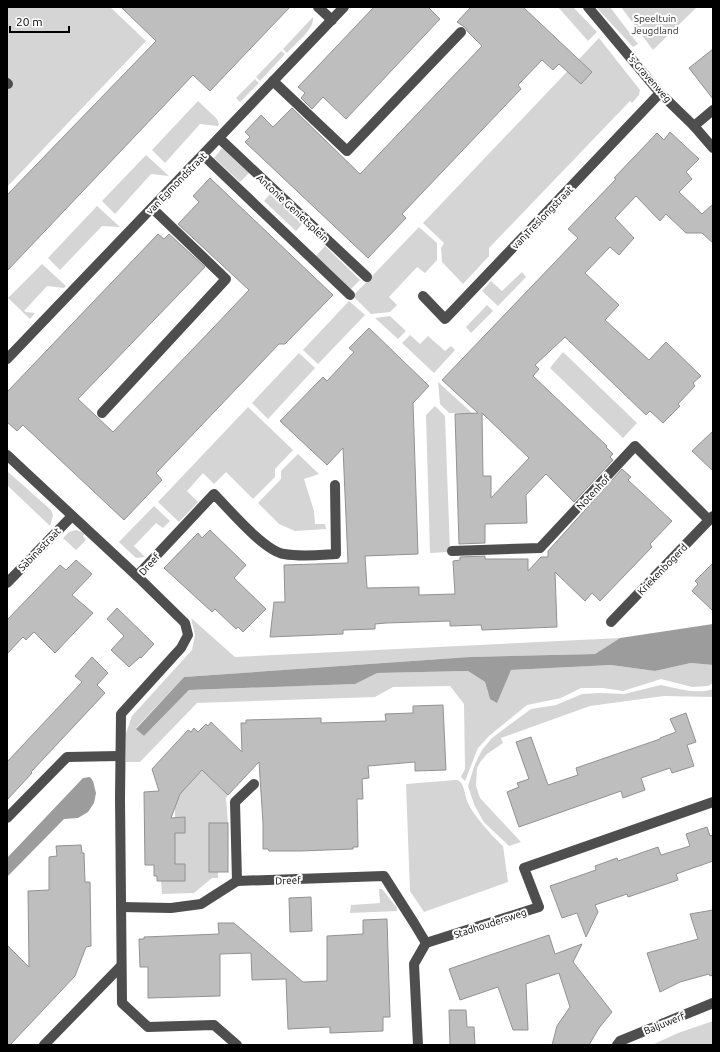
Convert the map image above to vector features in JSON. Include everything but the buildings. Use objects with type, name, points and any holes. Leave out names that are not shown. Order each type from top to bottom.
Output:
[{"type":"street","points":[[318,7],[332,20]]},
{"type":"street","name":"van Egmondstraat","points":[[7,359],[344,7]]},
{"type":"street","name":"'s-Gravenweg","points":[[588,7],[660,93],[694,126],[713,148]]},
{"type":"street","points":[[273,81],[348,151],[461,32]]},
{"type":"street","name":"van Treslongstraat","points":[[423,296],[445,319],[660,93]]},
{"type":"street","points":[[694,126],[713,110]]},
{"type":"street","name":"Antonie Genietsplein","points":[[219,138],[367,277]]},
{"type":"street","points":[[203,155],[350,295]]},
{"type":"street","points":[[102,413],[226,279],[152,208]]},
{"type":"street","name":"Notenhof","points":[[452,551],[540,548],[635,446],[711,518]]},
{"type":"street","points":[[7,455],[136,576]]},
{"type":"street","name":"Dreef","points":[[236,1045],[214,1025],[148,1027],[122,1003],[121,714],[181,648],[188,636],[186,623],[136,576],[214,494],[268,548],[282,554],[298,556],[336,554],[335,486]]},
{"type":"street","name":"Sabinastraat","points":[[7,583],[72,516]]},
{"type":"street","name":"Kriekenbogerd","points":[[611,622],[711,518]]},
{"type":"street","points":[[7,818],[67,757],[120,756]]},
{"type":"street","points":[[121,907],[171,908],[201,904],[237,881],[235,802],[254,784]]},
{"type":"street","name":"Stadhoudersweg","points":[[426,943],[539,907],[524,868],[713,802]]},
{"type":"street","name":"Dreef","points":[[237,881],[384,876],[426,943]]},
{"type":"street","points":[[418,1045],[414,964],[426,943]]},
{"type":"street","points":[[44,1045],[122,966]]},
{"type":"street","name":"Baljuwerf","points":[[617,1045],[620,1041],[713,1003]]},
{"type":"green space","points":[[7,7],[110,7],[146,41],[7,187]]},
{"type":"green space","points":[[558,7],[573,7],[597,32],[588,41]]},
{"type":"green space","points":[[596,7],[610,7],[638,44],[633,47]]},
{"type":"green space","name":"Speeltuin Jeugdland","points":[[621,7],[697,7],[653,50]]},
{"type":"green space","points":[[313,17],[313,22],[308,31],[287,53],[283,49]]},
{"type":"green space","points":[[599,38],[640,90],[639,95],[632,103],[630,101],[489,248],[489,256],[463,284],[442,262],[441,248],[444,243],[423,223]]},
{"type":"green space","points":[[281,51],[285,54],[260,81],[256,77]]},
{"type":"green space","points":[[255,79],[259,83],[240,102],[236,98]]},
{"type":"green space","points":[[198,101],[217,119],[219,124],[218,126],[200,124],[165,163],[152,150]]},
{"type":"green space","points":[[222,148],[249,173],[240,182],[214,158]]},
{"type":"green space","points":[[146,155],[169,176],[151,174],[115,214],[102,201]]},
{"type":"green space","points":[[271,193],[303,223],[296,231],[264,201]]},
{"type":"green space","points":[[97,206],[120,227],[102,226],[60,270],[48,258]]},
{"type":"green space","points":[[419,227],[437,243],[437,260],[425,273],[417,267],[389,297],[397,305],[390,312],[371,314],[353,296]]},
{"type":"green space","points":[[325,246],[360,280],[351,289],[316,256]]},
{"type":"green space","points":[[42,264],[66,286],[64,288],[47,286],[24,311],[35,313],[30,319],[8,298]]},
{"type":"green space","points":[[522,272],[526,277],[498,306],[482,291],[491,281],[502,291]]},
{"type":"green space","points":[[349,301],[365,315],[318,364],[303,350]]},
{"type":"green space","points":[[487,305],[493,311],[471,333],[466,327]]},
{"type":"green space","points":[[390,316],[406,331],[398,339],[375,318]]},
{"type":"green space","points":[[410,335],[420,344],[428,336],[445,351],[451,346],[455,350],[434,373],[402,343]]},
{"type":"green space","points":[[563,352],[637,423],[623,438],[550,368]]},
{"type":"green space","points":[[299,353],[315,368],[268,419],[252,403]]},
{"type":"green space","points":[[438,382],[472,413],[449,413],[440,404]]},
{"type":"green space","points":[[435,406],[445,416],[450,552],[430,553],[426,415]]},
{"type":"green space","points":[[248,407],[293,450],[275,469],[275,477],[253,499],[226,472],[214,484],[203,473],[187,491],[198,502],[179,522],[158,502]]},
{"type":"green space","points":[[298,454],[319,474],[304,479],[314,511],[315,524],[325,524],[326,529],[295,531],[279,524],[258,503],[281,479],[281,471]]},
{"type":"green space","points":[[7,471],[51,510],[53,515],[50,526],[7,485]]},
{"type":"green space","points":[[154,506],[170,521],[163,528],[156,523],[134,546],[145,557],[136,558],[119,542]]},
{"type":"green space","points":[[76,530],[85,533],[83,536],[86,540],[76,550],[63,538],[69,532]]},
{"type":"green space","points":[[191,618],[235,657],[620,638],[595,654],[470,657],[184,677],[136,728],[144,736],[189,690],[354,684],[376,673],[468,671],[485,682],[490,699],[511,670],[611,665],[655,671],[691,663],[713,665],[713,683],[708,686],[692,687],[661,679],[623,691],[603,688],[581,688],[561,698],[527,705],[489,736],[478,748],[465,781],[461,777],[465,769],[464,704],[450,686],[393,687],[375,697],[197,703],[140,762],[126,762],[126,733],[132,716],[192,650],[195,635]]},
{"type":"green space","points":[[661,685],[694,691],[707,691],[713,689],[713,697],[664,696],[590,706],[501,738],[503,743],[487,754],[477,768],[476,786],[480,798],[521,842],[509,846],[483,821],[474,804],[468,786],[475,764],[482,750],[492,738],[531,709],[556,705],[582,694],[624,694]]},
{"type":"green space","points":[[214,748],[245,777],[241,782],[228,770],[215,783],[228,795],[226,798],[228,823],[210,823],[211,840],[228,840],[228,851],[209,851],[209,872],[218,872],[218,878],[212,878],[194,893],[162,894],[161,881],[185,881],[185,864],[175,864],[175,833],[185,833],[185,817],[175,818],[175,801],[177,801],[184,784]]},
{"type":"green space","points":[[456,780],[463,786],[468,803],[474,814],[503,846],[508,882],[424,912],[410,891],[406,784]]},
{"type":"green space","points":[[379,889],[382,889],[397,908],[397,911],[350,913],[351,905],[380,903]]},
{"type":"green space","points":[[713,1021],[713,1045],[652,1045],[678,1033]]},
{"type":"shaded area","points":[[713,624],[713,665],[691,663],[655,671],[611,665],[511,670],[497,703],[490,699],[485,682],[468,671],[377,673],[355,684],[189,690],[144,736],[136,729],[184,677],[470,657],[595,654],[620,638]]},
{"type":"shaded area","points":[[90,777],[93,781],[96,793],[94,803],[88,812],[78,818],[64,819],[7,877],[7,858],[83,778]]}]
